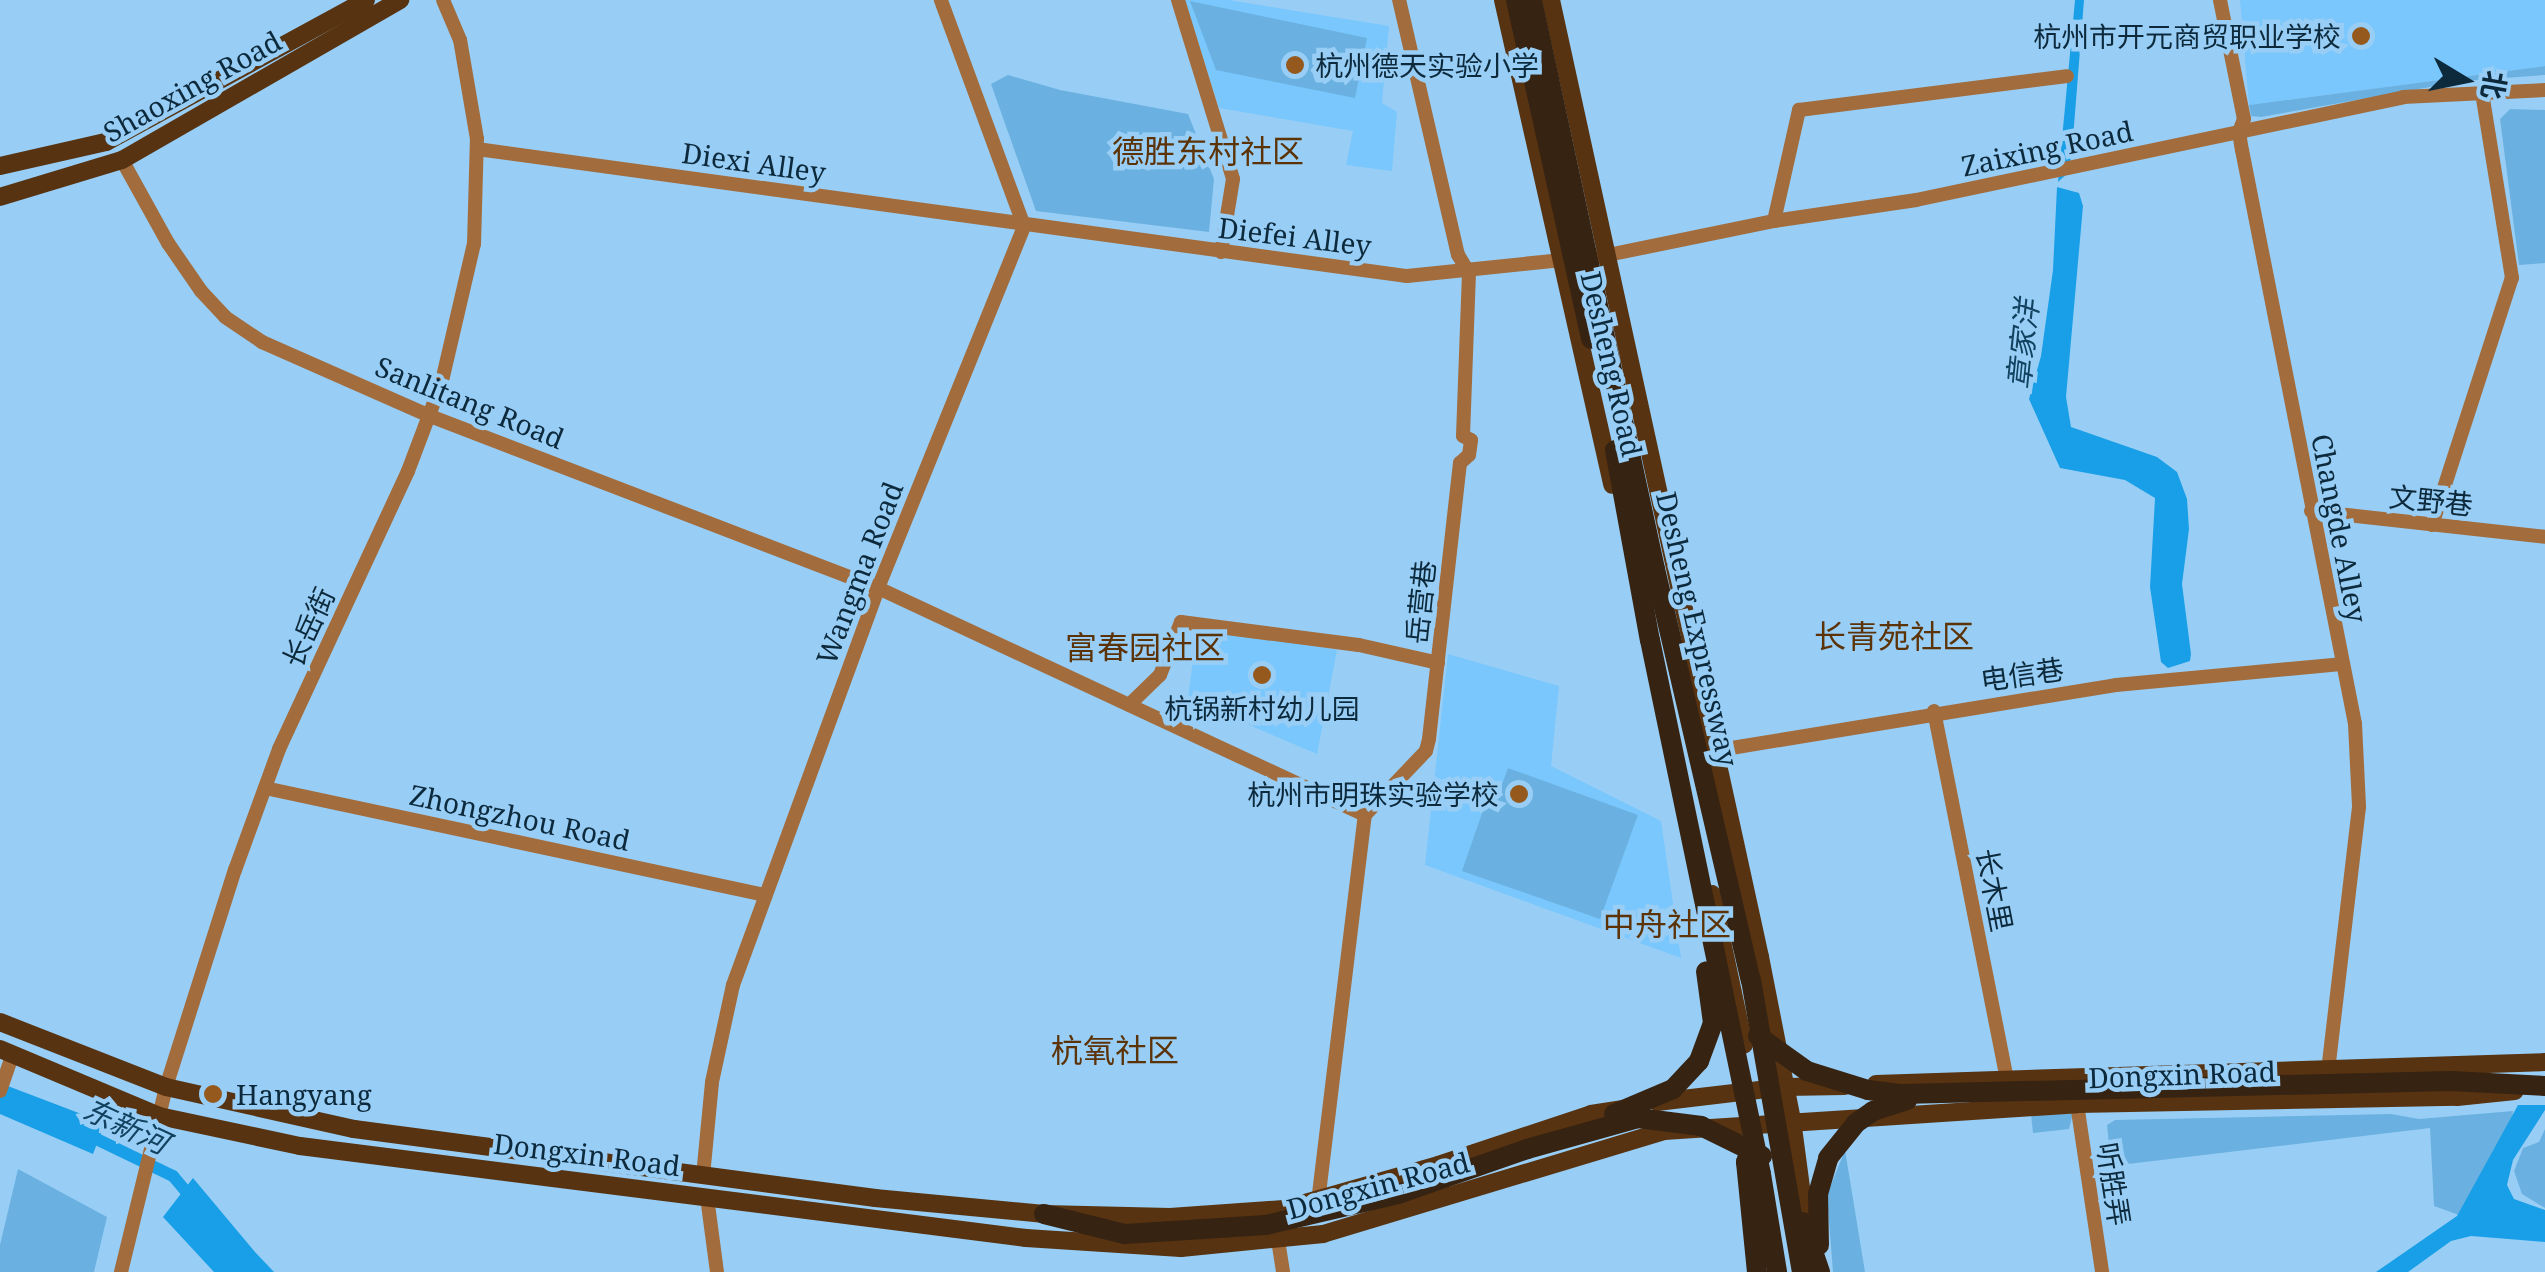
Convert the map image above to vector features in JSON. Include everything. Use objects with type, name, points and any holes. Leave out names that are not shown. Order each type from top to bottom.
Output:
[{"type":"highway","name":"Desheng Expressway","points":[[1516,0],[1616,453],[1650,640],[1779,1272]]},
{"type":"highway","name":"Desheng Expressway","points":[[1532,0],[1655,568],[1750,980],[1802,1272]]},
{"type":"highway","points":[[1592,1129],[1616,1113],[1673,1089],[1699,1061],[1709,1040],[1714,1012],[1704,944],[1651,700],[1650,640]]},
{"type":"highway","points":[[1704,944],[1742,1016],[1760,1040],[1826,1078],[1868,1090],[1933,1096],[2451,1082],[2545,1087]]},
{"type":"highway","points":[[1821,1272],[1818,1194],[1828,1158],[1840,1138],[1873,1111],[1933,1096]]},
{"type":"highway","points":[[1044,1214],[1125,1234],[1223,1230],[1348,1208],[1592,1129],[1655,1118],[1700,1126],[1746,1145],[1780,1175],[1821,1272]]},
{"type":"highway","points":[[1758,1272],[1746,1162],[1759,1124]]},
{"type":"main road","name":"Shaoxing Road","points":[[0,166],[106,142],[366,0]]},
{"type":"main road","name":"Shaoxing Road","points":[[0,197],[122,160],[400,0]]},
{"type":"main road","name":"Desheng Road","points":[[1504,0],[1641,615],[1724,944],[1759,1124],[1779,1272]]},
{"type":"main road","name":"Desheng Road","points":[[1551,0],[1760,957],[1792,1120],[1813,1272]]},
{"type":"main road","name":"Dongxin Road","points":[[0,1022],[166,1087],[354,1129],[703,1176],[1044,1214],[1170,1218],[1284,1209],[1318,1202],[1591,1114],[1692,1096],[1784,1087],[2545,1062]]},
{"type":"main road","name":"Dongxin Road","points":[[6,1052],[160,1116],[355,1154],[1026,1238],[1181,1248],[1322,1234],[1664,1130],[2076,1104],[2456,1096],[2545,1087]]},
{"type":"street","name":"长岳街","points":[[121,1272],[166,1087],[265,788],[430,416],[474,244],[477,149],[460,40],[443,0]]},
{"type":"street","points":[[941,0],[1024,226]]},
{"type":"street","points":[[1178,0],[1233,179],[1221,252]]},
{"type":"street","name":"岳营巷","points":[[1365,815],[1426,750],[1460,462],[1470,455],[1471,440],[1463,436],[1469,273],[1458,255],[1399,0]]},
{"type":"street","name":"Changde Alley","points":[[2220,0],[2244,119],[2239,132],[2341,664],[2356,724],[2360,775],[2328,1068]]},
{"type":"street","points":[[1774,221],[1799,110],[2068,76]]},
{"type":"street","name":"Zaixing Road","points":[[1560,260],[1605,257],[1774,221],[1916,200],[2403,98],[2545,90]]},
{"type":"street","points":[[2432,526],[2512,278],[2482,93]]},
{"type":"street","name":"Diexi Alley","points":[[477,149],[1024,226]]},
{"type":"street","name":"Sanlitang Road","points":[[122,160],[168,243],[225,317],[262,342],[430,416],[878,588],[1365,815]]},
{"type":"street","name":"Diefei Alley","points":[[1024,226],[1407,276],[1469,273],[1560,260]]},
{"type":"street","name":"Wangma Road","points":[[703,1176],[712,1082],[726,1010],[878,588],[1024,226]]},
{"type":"street","name":"文野巷","points":[[2311,512],[2545,538]]},
{"type":"street","points":[[1130,705],[1160,675],[1181,622],[1359,645],[1438,663]]},
{"type":"street","name":"电信巷","points":[[1713,751],[2116,685],[2341,664]]},
{"type":"street","name":"长木里","points":[[1934,712],[2007,1079]]},
{"type":"street","name":"Zhongzhou Road","points":[[265,788],[765,895]]},
{"type":"street","points":[[1318,1202],[1365,815]]},
{"type":"street","points":[[0,1091],[6,1052]]},
{"type":"street","name":"听胜弄","points":[[2076,1104],[2102,1272]]},
{"type":"street","points":[[707,1198],[717,1272]]},
{"type":"street","points":[[1278,1240],[1283,1272]]},
{"type":"shaded area","name":"杭州德天实验小学","points":[[1185,0],[1229,0],[1389,26],[1382,103],[1397,112],[1392,171],[1346,165],[1353,131],[1219,108]]},
{"type":"shaded area","points":[[2075,0],[2084,0],[2073,138],[2069,172],[2058,182]]},
{"type":"shaded area","name":"杭州市开元商贸职业学校","points":[[2240,0],[2545,0],[2545,66],[2249,105]]},
{"type":"shaded area","points":[[1190,1],[1367,38],[1355,98],[1216,70]]},
{"type":"shaded area","points":[[2545,66],[2545,75],[2464,81],[2261,117],[2251,116],[2249,105]]},
{"type":"shaded area","points":[[1008,75],[1060,90],[1188,114],[1214,179],[1209,232],[1036,211],[991,84]]},
{"type":"shaded area","points":[[2510,109],[2545,110],[2545,263],[2519,265],[2500,119]]},
{"type":"shaded area","points":[[2057,187],[2079,193],[2083,206],[2066,397],[2071,427],[2157,457],[2177,472],[2187,499],[2189,529],[2182,584],[2191,654],[2190,661],[2168,668],[2161,662],[2150,587],[2155,498],[2125,480],[2060,468],[2029,399],[2041,356],[2053,270]]},
{"type":"shaded area","name":"杭锅新村幼儿园","points":[[1197,628],[1337,650],[1317,754],[1188,699]]},
{"type":"shaded area","name":"杭州市明珠实验学校","points":[[1448,654],[1559,686],[1551,766],[1661,821],[1681,958],[1425,865]]},
{"type":"shaded area","points":[[1508,768],[1638,815],[1600,919],[1462,871],[1488,796],[1497,798]]},
{"type":"shaded area","points":[[0,1083],[105,1123],[93,1154],[0,1114]]},
{"type":"shaded area","points":[[2518,1105],[2545,1105],[2513,1160],[2507,1185],[2514,1199],[2545,1210],[2545,1242],[2471,1236],[2451,1241],[2408,1272],[2376,1272],[2457,1216]]},
{"type":"shaded area","points":[[2513,1111],[2510,1130],[2519,1144],[2459,1215],[2434,1206],[2430,1128],[2111,1166],[2107,1125],[2115,1120],[2391,1114],[2419,1119]]},
{"type":"shaded area","points":[[2073,1113],[2069,1129],[2033,1133],[2031,1114]]},
{"type":"shaded area","points":[[2545,1129],[2545,1208],[2522,1194],[2514,1171],[2523,1148],[2539,1142]]},
{"type":"shaded area","points":[[1845,1150],[1865,1272],[1833,1272],[1827,1195]]},
{"type":"shaded area","points":[[18,1169],[107,1217],[94,1272],[0,1272],[0,1245]]},
{"type":"shaded area","points":[[193,1178],[274,1272],[214,1272],[163,1217]]},
{"type":"waterway","name":"东新河","points":[[84,1133],[173,1176],[193,1200]]},
{"type":"place","name":"杭州市开元商贸职业学校","points":[[2361,36]]},
{"type":"place","name":"杭州德天实验小学","points":[[1295,65]]},
{"type":"place","name":"杭锅新村幼儿园","points":[[1262,675]]},
{"type":"place","name":"杭州市明珠实验学校","points":[[1519,794]]},
{"type":"place","name":"Hangyang","points":[[213,1094]]},
{"type":"district","name":"德胜东村社区","points":[[1208,151]]},
{"type":"district","name":"长青苑社区","points":[[1894,636]]},
{"type":"district","name":"富春园社区","points":[[1145,647]]},
{"type":"district","name":"中舟社区","points":[[1667,924]]},
{"type":"district","name":"杭氧社区","points":[[1115,1050]]},
{"type":"water label","name":"章家洋","points":[[2023,344]]}]
